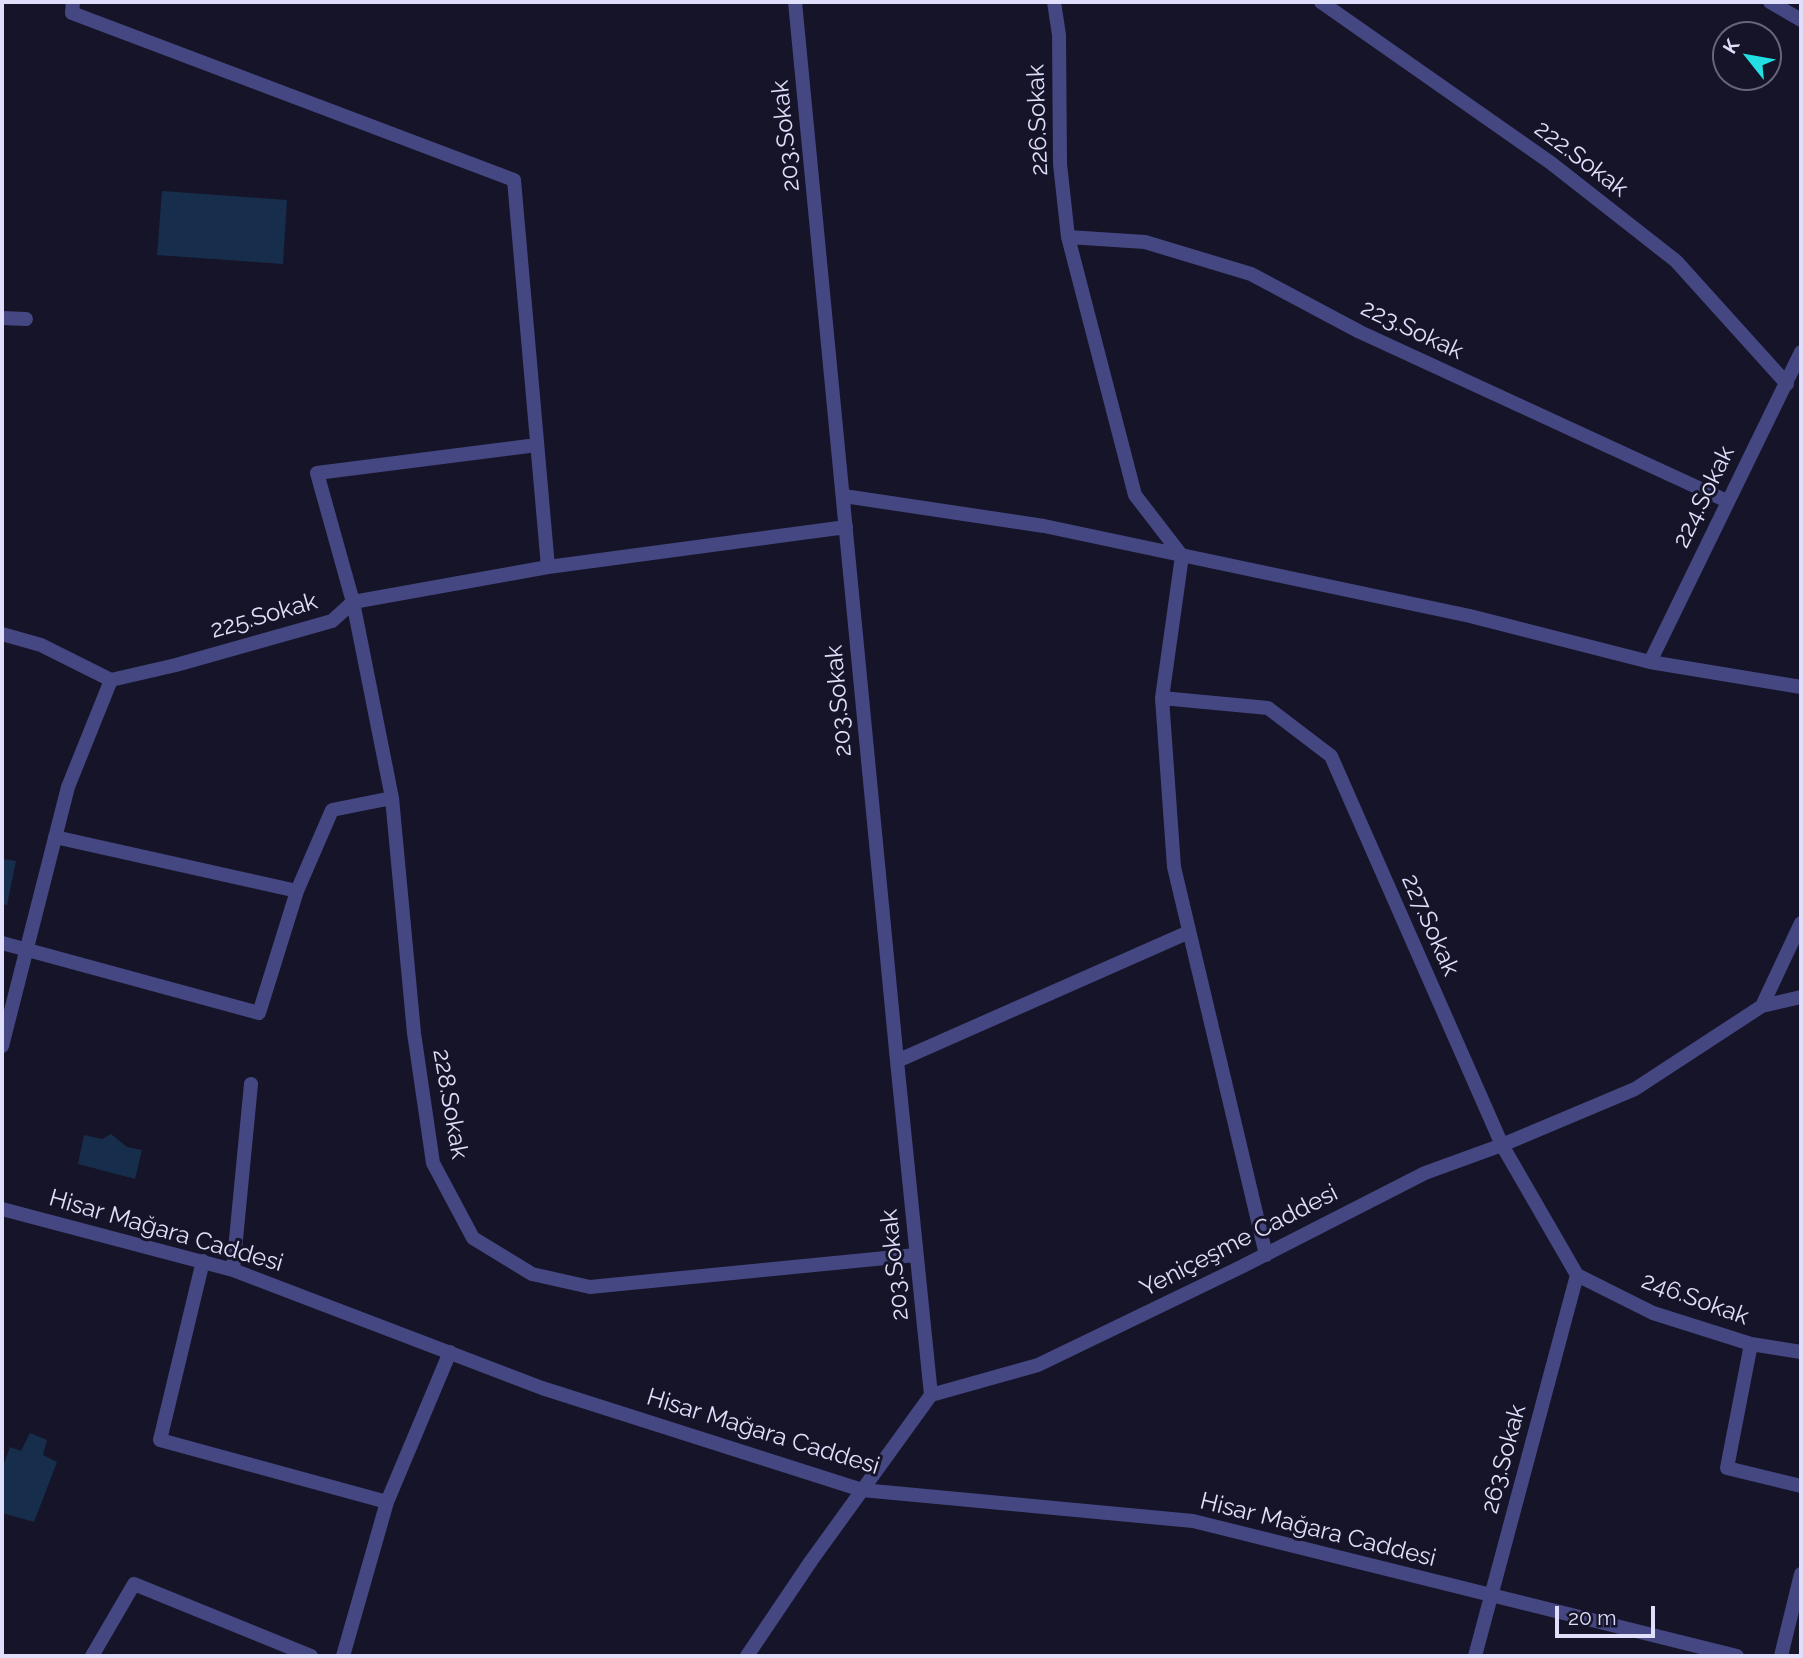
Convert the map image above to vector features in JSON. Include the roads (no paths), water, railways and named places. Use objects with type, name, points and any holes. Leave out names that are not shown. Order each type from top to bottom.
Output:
[{"type":"street","points":[[73,2],[72,13],[514,180],[548,567]]},
{"type":"street","name":"203.Sokak","points":[[795,2],[931,1395]]},
{"type":"street","name":"226.Sokak","points":[[1054,2],[1059,35],[1060,164],[1068,237],[1135,495],[1182,556]]},
{"type":"street","name":"222.Sokak","points":[[1321,2],[1551,163],[1676,261],[1787,384]]},
{"type":"street","points":[[1770,2],[1801,20]]},
{"type":"street","name":"223.Sokak","points":[[1068,237],[1145,242],[1251,274],[1360,332],[1727,501]]},
{"type":"street","points":[[2,318],[26,319]]},
{"type":"street","name":"224.Sokak","points":[[1650,662],[1801,352]]},
{"type":"street","name":"228.Sokak","points":[[537,444],[317,473],[353,603],[392,798],[414,1033],[433,1163],[473,1238],[532,1274],[590,1287],[916,1255]]},
{"type":"street","points":[[844,496],[1044,526],[1470,616],[1650,662],[1801,687]]},
{"type":"street","name":"225.Sokak","points":[[111,680],[176,665],[332,621],[353,603],[548,567],[846,527]]},
{"type":"street","points":[[1182,556],[1162,698],[1174,867],[1266,1255]]},
{"type":"street","points":[[2,634],[41,645],[111,680],[68,787],[2,1046]]},
{"type":"street","name":"227.Sokak","points":[[1162,698],[1268,708],[1331,756],[1502,1144],[1577,1275]]},
{"type":"street","points":[[2,943],[260,1013],[297,891],[332,810],[392,798]]},
{"type":"street","points":[[55,837],[297,891]]},
{"type":"street","points":[[1762,1006],[1801,923]]},
{"type":"street","points":[[897,1061],[1189,932]]},
{"type":"street","points":[[1762,1006],[1801,997]]},
{"type":"street","name":"Yeniçeşme Caddesi","points":[[931,1395],[1038,1365],[1266,1255],[1425,1173],[1635,1089],[1762,1006]]},
{"type":"street","points":[[233,1270],[251,1084]]},
{"type":"street","name":"Hisar Mağara Caddesi","points":[[2,1209],[233,1270],[542,1388],[862,1490],[1193,1521],[1737,1656]]},
{"type":"street","points":[[203,1261],[160,1440],[387,1502]]},
{"type":"street","name":"246.Sokak","points":[[1577,1275],[1653,1313],[1751,1344],[1801,1352]]},
{"type":"street","name":"263.Sokak","points":[[1475,1656],[1577,1275]]},
{"type":"street","points":[[1751,1344],[1727,1468],[1801,1486]]},
{"type":"street","points":[[343,1656],[387,1502],[450,1352]]},
{"type":"street","points":[[747,1656],[931,1395]]},
{"type":"street","points":[[1781,1656],[1801,1574]]},
{"type":"street","points":[[92,1656],[134,1584],[311,1656]]},
{"type":"water","points":[[162,191],[287,200],[283,264],[157,255]]},
{"type":"water","points":[[2,859],[16,861],[7,905],[2,904]]},
{"type":"water","points":[[111,1134],[127,1147],[142,1150],[135,1179],[78,1164],[84,1135],[102,1139]]},
{"type":"water","points":[[30,1433],[47,1440],[43,1455],[57,1462],[34,1522],[2,1513],[2,1469],[10,1447],[21,1451]]}]
